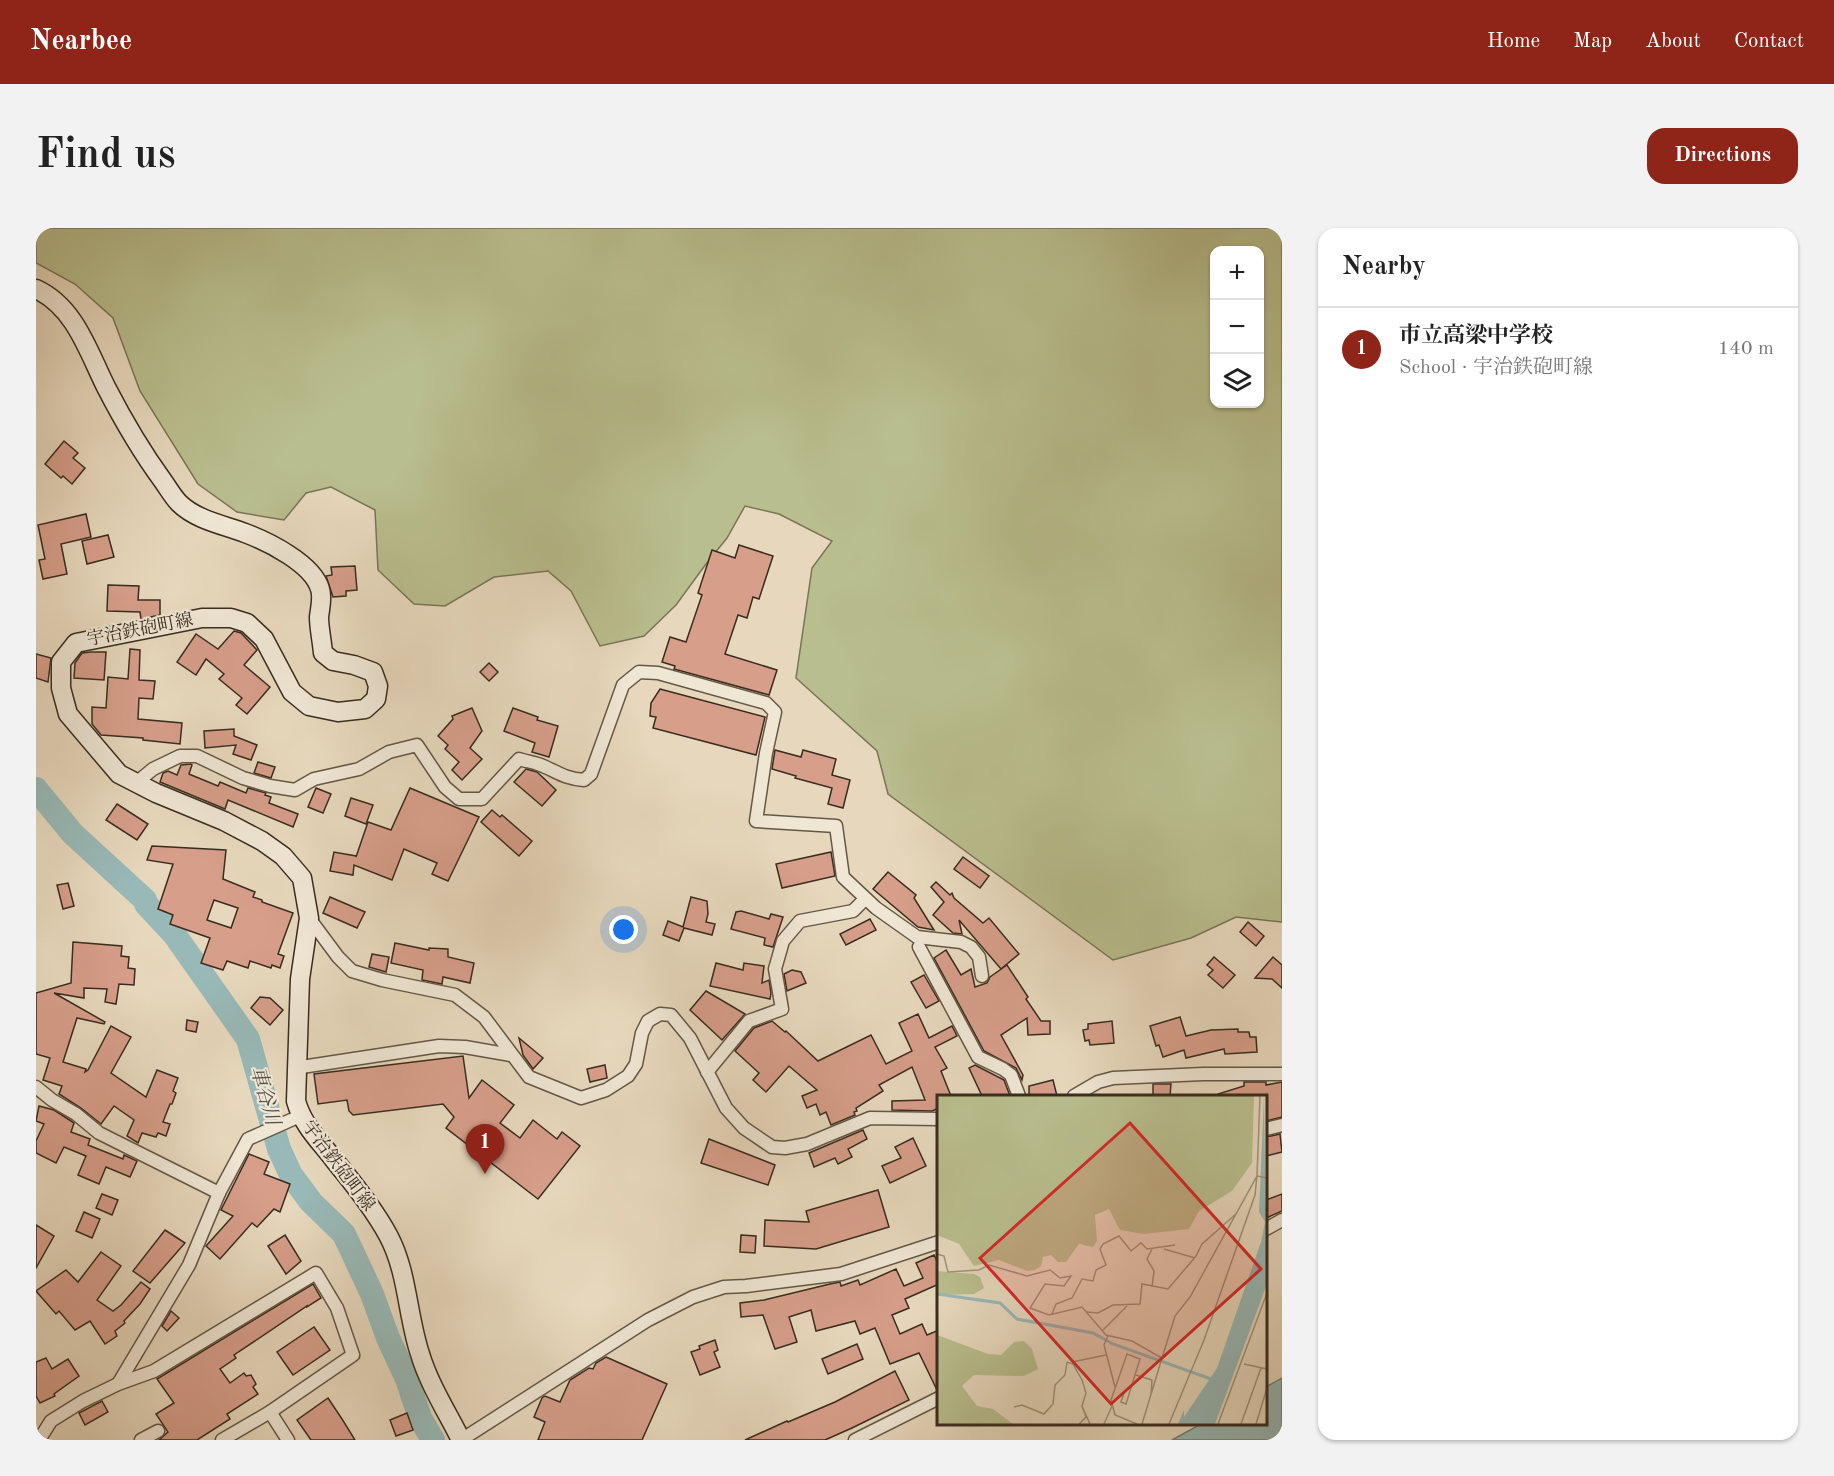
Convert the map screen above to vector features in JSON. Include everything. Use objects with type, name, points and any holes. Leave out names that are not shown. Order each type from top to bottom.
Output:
[{"type":"main road","name":"宇治鉄砲町線","points":[[36,290],[49,295],[69,315],[141,451],[179,504],[193,513],[247,534],[275,548],[309,571],[317,580],[321,592],[319,619],[323,653],[333,661],[373,672],[378,686],[376,699],[365,709],[338,712],[309,706],[292,692],[264,639],[247,623],[231,618],[202,618],[76,643],[61,662],[61,688],[68,714],[119,774],[224,821],[262,842],[283,855],[302,878],[309,918],[300,979],[295,1068],[295,1119],[334,1159],[369,1205],[388,1236],[400,1264],[420,1353],[432,1384],[461,1440]]},
{"type":"street","points":[[136,783],[153,769],[180,756],[197,756],[243,778],[295,790],[314,779],[359,769],[389,752],[417,745],[445,787],[459,799],[482,799],[519,759],[539,764],[558,775],[584,780],[591,774],[623,685],[639,672],[657,673],[766,703],[775,712],[766,753],[756,821],[836,826],[843,877],[865,899],[917,937],[961,942],[971,947],[979,957],[982,976]]},
{"type":"street","points":[[707,1072],[749,1021],[782,1009],[775,969],[783,941],[800,921],[853,911],[865,899]]},
{"type":"street","points":[[309,918],[338,957],[352,971],[382,980],[455,995],[484,1017],[529,1077],[581,1098],[606,1090],[628,1076],[636,1064],[642,1033],[648,1020],[660,1014],[671,1015],[690,1038],[726,1108],[750,1133],[772,1147],[785,1148],[807,1144],[870,1118],[937,1119]]},
{"type":"street","points":[[919,947],[978,1058],[1011,1075],[1018,1095]]},
{"type":"street","points":[[295,1068],[439,1046],[465,1047],[511,1055]]},
{"type":"street","points":[[1076,1095],[1098,1082],[1113,1078],[1203,1074],[1282,1074]]},
{"type":"street","points":[[36,1087],[99,1133],[219,1193]]},
{"type":"street","points":[[118,1384],[189,1265],[219,1193],[248,1139],[295,1119]]},
{"type":"street","points":[[1267,1129],[1282,1125]]},
{"type":"street","points":[[1267,1228],[1282,1220]]},
{"type":"street","points":[[461,1440],[648,1320],[693,1297],[724,1287],[841,1274],[937,1243]]},
{"type":"street","points":[[37,1440],[51,1421],[83,1401],[118,1384],[154,1371],[316,1273],[337,1308],[353,1355],[270,1412],[222,1440]]},
{"type":"street","points":[[855,1440],[937,1399]]},
{"type":"street","points":[[270,1412],[288,1440]]},
{"type":"street","points":[[141,1440],[158,1431]]},
{"type":"green space","points":[[36,228],[1282,228],[1282,922],[1236,917],[1191,938],[1113,960],[888,794],[877,751],[796,678],[812,568],[832,541],[779,514],[745,506],[727,538],[676,605],[644,636],[600,646],[571,591],[548,571],[494,577],[445,606],[414,604],[378,570],[375,510],[331,487],[306,493],[284,520],[237,512],[198,484],[140,391],[113,318],[75,284],[36,263]]},
{"type":"water","points":[[1282,1378],[1282,1440],[1172,1440],[1199,1425],[1267,1425],[1267,1386]]},
{"type":"building","points":[[64,441],[78,453],[73,458],[85,468],[72,484],[45,464]]},
{"type":"building","points":[[86,514],[91,537],[61,544],[67,574],[43,579],[39,560],[45,559],[38,525]]},
{"type":"building","points":[[108,535],[114,557],[87,564],[82,541]]},
{"type":"building","points":[[739,545],[773,556],[759,599],[753,597],[747,618],[738,615],[725,654],[777,670],[769,695],[674,669],[675,666],[662,662],[670,637],[686,642],[702,595],[698,593],[712,550],[735,558]]},
{"type":"building","points":[[355,566],[357,590],[346,591],[346,596],[333,597],[326,576],[332,575],[331,567]]},
{"type":"building","points":[[108,585],[139,586],[138,600],[160,600],[160,615],[141,619],[140,612],[107,611]]},
{"type":"building","points":[[234,631],[241,633],[257,650],[244,665],[270,687],[247,714],[236,705],[242,698],[219,679],[224,674],[206,659],[196,675],[177,662],[196,634],[218,649]]},
{"type":"building","points":[[130,649],[140,650],[139,680],[155,681],[153,699],[139,698],[138,719],[182,723],[180,744],[101,735],[92,724],[92,707],[106,708],[108,677],[128,679]]},
{"type":"building","points":[[106,652],[104,680],[74,678],[75,663],[82,653]]},
{"type":"building","points":[[36,654],[51,658],[48,682],[36,678]]},
{"type":"building","points":[[489,663],[498,672],[489,681],[480,672]]},
{"type":"building","points":[[660,689],[765,717],[756,755],[653,728],[656,717],[650,716],[651,703]]},
{"type":"building","points":[[472,708],[482,731],[470,748],[482,759],[462,780],[452,770],[459,762],[445,749],[448,745],[438,736],[453,719],[452,716]]},
{"type":"building","points":[[513,708],[538,717],[537,720],[558,726],[549,757],[532,752],[535,743],[504,731]]},
{"type":"building","points":[[234,729],[234,736],[257,745],[251,760],[233,754],[236,745],[205,748],[204,731]]},
{"type":"building","points":[[775,750],[801,757],[803,750],[836,759],[832,775],[850,780],[843,808],[828,804],[832,788],[772,769]]},
{"type":"building","points":[[258,762],[275,767],[271,778],[254,773]]},
{"type":"building","points":[[191,764],[189,774],[218,786],[220,782],[246,793],[248,788],[266,793],[265,795],[271,797],[269,803],[298,814],[293,827],[228,800],[225,809],[160,782],[163,773],[168,771],[177,775],[181,765]]},
{"type":"building","points":[[526,769],[537,772],[556,790],[542,806],[514,782]]},
{"type":"building","points":[[316,788],[331,794],[323,813],[308,807]]},
{"type":"building","points":[[410,788],[479,817],[448,881],[432,874],[437,863],[404,849],[392,880],[354,865],[353,875],[330,871],[334,852],[356,857],[368,822],[391,830]]},
{"type":"building","points":[[351,798],[373,805],[366,824],[345,816]]},
{"type":"building","points":[[117,804],[148,824],[137,840],[106,820]]},
{"type":"building","points":[[492,810],[500,817],[502,815],[532,841],[519,856],[481,822]]},
{"type":"building","points":[[152,846],[226,850],[223,879],[255,892],[253,897],[262,902],[293,913],[278,954],[284,956],[280,968],[272,965],[271,968],[250,961],[248,968],[227,961],[223,970],[201,963],[210,938],[170,924],[173,915],[158,909],[173,864],[147,860]],"holes":[[[214,900],[238,908],[231,928],[207,920]]]},
{"type":"building","points":[[831,852],[835,876],[782,888],[776,864]]},
{"type":"building","points":[[963,857],[989,876],[980,888],[954,869]]},
{"type":"building","points":[[888,872],[916,895],[914,898],[934,930],[918,927],[873,889]]},
{"type":"building","points":[[936,882],[950,895],[952,893],[954,898],[983,923],[989,918],[1019,954],[1001,969],[959,920],[962,934],[953,933],[933,915],[944,902],[931,887]]},
{"type":"building","points":[[68,883],[74,906],[63,909],[57,885]]},
{"type":"building","points":[[330,897],[365,912],[357,928],[323,913]]},
{"type":"building","points":[[691,897],[707,901],[706,922],[715,924],[712,935],[684,928],[679,941],[663,935],[668,921],[683,927]]},
{"type":"building","points":[[741,911],[769,919],[771,914],[783,917],[773,947],[764,945],[765,938],[731,929],[736,912]]},
{"type":"building","points":[[870,919],[876,930],[846,945],[840,934]]},
{"type":"building","points":[[1248,922],[1264,936],[1256,946],[1240,932]]},
{"type":"building","points":[[73,942],[122,946],[121,956],[129,957],[128,968],[135,969],[134,985],[119,984],[116,1004],[105,1002],[107,989],[84,988],[84,998],[54,993],[105,1022],[104,1024],[77,1018],[63,1062],[86,1069],[85,1072],[88,1070],[111,1026],[131,1037],[111,1073],[146,1097],[157,1070],[178,1078],[173,1091],[176,1093],[163,1122],[170,1124],[166,1136],[158,1133],[156,1137],[142,1133],[138,1143],[127,1136],[134,1120],[114,1106],[101,1124],[59,1094],[62,1086],[43,1080],[50,1058],[36,1054],[36,993],[71,983]]},
{"type":"building","points":[[395,943],[429,950],[429,948],[448,949],[448,957],[474,963],[470,983],[443,977],[442,984],[422,980],[423,970],[391,963]]},
{"type":"building","points":[[946,950],[961,975],[971,969],[975,987],[987,983],[990,977],[1007,965],[1041,1021],[1050,1021],[1050,1034],[1028,1035],[1027,1018],[1001,1035],[1023,1075],[1022,1080],[1016,1068],[984,1051],[934,958]]},
{"type":"building","points":[[372,954],[389,957],[386,972],[369,967]]},
{"type":"building","points":[[1214,957],[1235,975],[1223,988],[1208,975],[1213,970],[1207,965]]},
{"type":"building","points":[[1273,957],[1282,965],[1282,988],[1272,979],[1255,978]]},
{"type":"building","points":[[716,963],[743,970],[744,963],[764,966],[762,983],[769,980],[770,999],[710,986]]},
{"type":"building","points":[[792,970],[801,972],[806,983],[787,991],[784,974]]},
{"type":"building","points":[[924,975],[939,1001],[926,1008],[911,982]]},
{"type":"building","points":[[706,991],[745,1014],[722,1040],[690,1010]]},
{"type":"building","points":[[260,997],[270,998],[283,1010],[270,1025],[251,1008]]},
{"type":"building","points":[[918,1014],[929,1038],[952,1026],[957,1036],[935,1047],[947,1068],[941,1071],[951,1095],[937,1095],[937,1109],[932,1111],[892,1110],[892,1101],[925,1100],[912,1067],[879,1085],[883,1091],[856,1108],[855,1115],[831,1125],[826,1112],[820,1115],[816,1104],[807,1108],[802,1096],[817,1090],[789,1066],[766,1092],[753,1080],[759,1073],[735,1051],[754,1028],[772,1021],[818,1061],[871,1035],[886,1064],[912,1051],[899,1023]]},
{"type":"building","points":[[1180,1017],[1186,1036],[1211,1030],[1238,1029],[1238,1032],[1249,1032],[1250,1037],[1256,1037],[1257,1052],[1225,1054],[1224,1049],[1186,1058],[1184,1050],[1163,1057],[1159,1045],[1156,1046],[1150,1026]]},
{"type":"building","points":[[187,1020],[198,1022],[196,1032],[186,1030]]},
{"type":"building","points":[[1112,1021],[1114,1043],[1090,1045],[1089,1040],[1085,1041],[1083,1030],[1088,1029],[1088,1024]]},
{"type":"building","points":[[519,1038],[543,1058],[533,1069],[523,1055]]},
{"type":"building","points":[[463,1056],[469,1098],[482,1080],[514,1105],[500,1123],[520,1138],[533,1120],[557,1139],[562,1132],[580,1146],[538,1199],[446,1128],[454,1117],[443,1104],[353,1115],[349,1111],[347,1100],[318,1104],[314,1074]]},
{"type":"building","points":[[605,1065],[607,1078],[590,1082],[587,1069]]},
{"type":"building","points":[[975,1065],[1004,1080],[1010,1095],[982,1095],[969,1068]]},
{"type":"building","points":[[1053,1080],[1057,1095],[1029,1095],[1029,1086]]},
{"type":"building","points":[[1244,1082],[1266,1082],[1266,1085],[1282,1082],[1282,1117],[1267,1121],[1267,1095],[1218,1095],[1244,1086]]},
{"type":"building","points":[[1153,1084],[1171,1084],[1170,1095],[1153,1095]]},
{"type":"building","points":[[39,1106],[54,1110],[74,1123],[71,1132],[90,1139],[88,1145],[123,1159],[124,1155],[137,1161],[130,1177],[106,1167],[99,1184],[78,1175],[86,1156],[64,1147],[56,1163],[36,1153],[36,1141],[44,1124],[36,1121]]},
{"type":"building","points":[[863,1130],[867,1139],[848,1149],[852,1157],[838,1164],[835,1158],[814,1167],[809,1153]]},
{"type":"building","points":[[1280,1134],[1282,1152],[1267,1156],[1267,1137]]},
{"type":"building","points":[[913,1138],[926,1166],[890,1183],[882,1166],[901,1158],[895,1147]]},
{"type":"building","points":[[709,1139],[775,1165],[768,1185],[701,1163]]},
{"type":"building","points":[[249,1154],[269,1162],[264,1174],[290,1184],[280,1212],[274,1209],[257,1227],[252,1223],[220,1259],[206,1246],[233,1216],[221,1210]]},
{"type":"building","points":[[878,1190],[889,1227],[816,1249],[764,1246],[765,1220],[809,1222],[806,1211]]},
{"type":"building","points":[[102,1194],[118,1200],[112,1215],[96,1208]]},
{"type":"building","points":[[1282,1194],[1282,1211],[1267,1218],[1267,1200]]},
{"type":"building","points":[[84,1212],[100,1219],[92,1238],[76,1231]]},
{"type":"building","points":[[36,1225],[54,1236],[36,1268]]},
{"type":"building","points":[[165,1230],[185,1243],[150,1283],[133,1271]]},
{"type":"building","points":[[285,1235],[301,1261],[286,1274],[268,1246]]},
{"type":"building","points":[[741,1235],[756,1236],[755,1253],[740,1252]]},
{"type":"building","points":[[101,1252],[121,1266],[97,1300],[113,1311],[141,1282],[150,1289],[124,1321],[125,1323],[115,1331],[117,1336],[105,1344],[90,1321],[75,1330],[59,1311],[56,1314],[36,1291],[66,1270],[78,1282]]},
{"type":"building","points":[[934,1255],[937,1261],[937,1285],[905,1299],[909,1308],[892,1315],[900,1334],[922,1324],[927,1335],[937,1331],[937,1390],[919,1353],[890,1364],[875,1328],[860,1334],[855,1321],[816,1331],[811,1310],[789,1317],[797,1342],[775,1349],[763,1315],[741,1317],[740,1303],[764,1300],[840,1282],[841,1286],[858,1280],[860,1285],[896,1269],[904,1286],[923,1278],[916,1263]]},
{"type":"building","points":[[313,1284],[321,1298],[234,1355],[236,1358],[220,1369],[230,1383],[244,1373],[246,1376],[251,1375],[256,1384],[253,1387],[258,1394],[227,1414],[230,1419],[197,1440],[159,1440],[168,1432],[156,1414],[174,1403],[157,1379]]},
{"type":"building","points":[[171,1311],[179,1318],[167,1331],[162,1326]]},
{"type":"building","points":[[314,1327],[330,1350],[293,1375],[277,1352]]},
{"type":"building","points":[[715,1340],[718,1350],[714,1352],[720,1367],[700,1375],[691,1352]]},
{"type":"building","points":[[857,1344],[863,1359],[828,1374],[822,1359]]},
{"type":"building","points":[[606,1357],[667,1384],[642,1440],[538,1440],[545,1422],[534,1417],[542,1398],[545,1396],[560,1402],[570,1380],[589,1368],[593,1369],[596,1363]]},
{"type":"building","points":[[46,1358],[52,1369],[68,1359],[79,1376],[54,1394],[55,1396],[40,1403],[36,1396],[36,1362]]},
{"type":"building","points":[[895,1371],[909,1400],[852,1428],[825,1440],[745,1440],[835,1402]]},
{"type":"building","points":[[328,1398],[355,1440],[311,1440],[297,1420]]},
{"type":"building","points":[[102,1401],[108,1412],[85,1425],[79,1413]]},
{"type":"building","points":[[407,1413],[413,1430],[396,1436],[390,1420]]},
{"type":"waterway","name":"車谷川","points":[[36,789],[73,834],[145,900],[146,904],[174,934],[248,1039],[279,1149],[291,1175],[311,1202],[344,1234],[372,1294],[388,1338],[407,1379],[420,1418],[433,1440]]},
{"type":"place","name":"市立高梁中学校","points":[[485,1174]]}]
